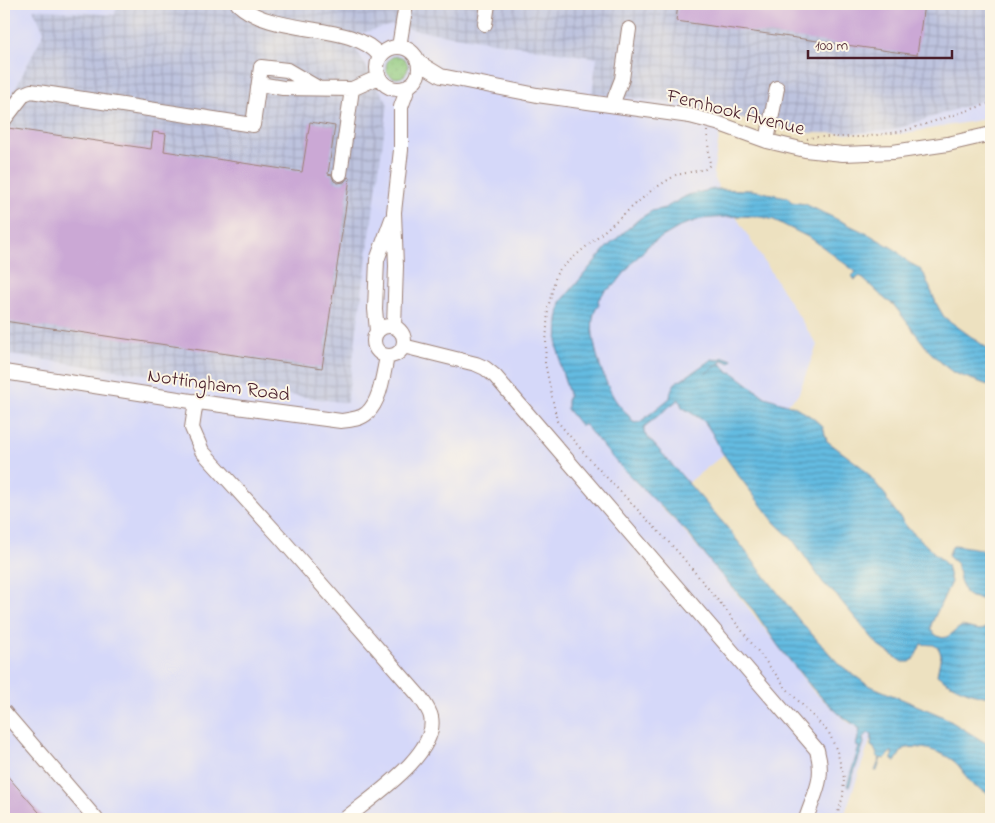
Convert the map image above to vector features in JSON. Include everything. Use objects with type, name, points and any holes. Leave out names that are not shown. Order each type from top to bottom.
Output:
[{"type":"street","points":[[238,4],[247,12],[260,17],[355,39],[374,48],[380,56]]},
{"type":"street","points":[[249,4],[260,17]]},
{"type":"street","points":[[399,47],[406,4]]},
{"type":"street","points":[[485,24],[488,4]]},
{"type":"street","points":[[614,105],[622,79],[629,29]]},
{"type":"street","points":[[394,327],[396,266],[394,212],[401,150],[401,107],[411,83],[417,76],[418,62],[411,52],[399,47],[387,50],[380,56],[377,64],[379,77],[392,88],[401,107]]},
{"type":"street","name":"Fernhook Avenue","points":[[418,62],[441,76],[537,95],[614,105],[704,120],[767,141],[805,150],[843,154],[893,152],[913,150],[988,134]]},
{"type":"street","points":[[4,120],[24,94],[30,90],[253,125],[262,67],[287,70],[318,88]]},
{"type":"street","name":"Fernhook Avenue","points":[[411,83],[441,76]]},
{"type":"street","points":[[259,84],[283,88],[352,89],[379,77]]},
{"type":"street","points":[[392,88],[404,87],[411,83]]},
{"type":"street","points":[[767,141],[777,88]]},
{"type":"street","points":[[340,174],[352,89]]},
{"type":"street","points":[[394,212],[377,260],[375,309],[377,331],[373,342],[377,352],[386,357],[397,354],[404,346]]},
{"type":"street","points":[[377,331],[382,328],[394,327],[402,334],[404,346]]},
{"type":"street","points":[[404,346],[476,364],[495,376],[817,750],[821,764],[820,781],[806,819]]},
{"type":"street","name":"Nottingham Road","points":[[4,372],[341,421],[356,419],[367,413],[376,400],[386,357]]},
{"type":"street","points":[[196,401],[192,428],[202,451],[420,697],[431,717],[431,734],[423,749],[411,764],[345,819]]},
{"type":"street","points":[[4,712],[96,819]]},
{"type":"path","points":[[805,150],[808,138],[864,137],[904,131],[991,103]]},
{"type":"path","points":[[704,120],[709,140],[710,165],[705,169],[676,175],[652,190],[560,268],[556,275],[548,308],[546,373],[557,420],[591,461],[678,552],[726,610],[786,689],[829,733],[838,751],[844,778],[843,796],[836,819]]},
{"type":"shaded area","points":[[4,4],[991,4],[991,118],[901,134],[809,133],[724,115],[720,132],[713,173],[719,190],[817,345],[798,395],[659,506],[680,526],[746,605],[813,691],[848,722],[872,735],[843,819],[4,819]]},
{"type":"shaded area","points":[[117,4],[991,4],[991,68],[987,99],[893,130],[809,133],[724,115],[689,105],[592,93],[597,58],[392,25],[362,33],[356,49],[388,104],[347,403],[4,354],[4,111],[44,32],[33,9],[115,15]]},
{"type":"green space","points":[[397,56],[405,59],[408,67],[405,75],[397,78],[389,75],[386,67],[389,59]]},
{"type":"water","points":[[714,189],[752,190],[787,197],[792,202],[805,204],[870,235],[896,250],[924,274],[944,317],[991,351],[991,386],[954,373],[929,351],[893,304],[860,276],[855,280],[852,276],[856,272],[812,239],[774,220],[762,217],[739,216],[701,219],[683,225],[650,244],[615,285],[605,291],[598,300],[599,305],[594,313],[592,323],[599,363],[604,376],[615,400],[634,423],[640,422],[670,398],[672,388],[679,380],[712,359],[717,360],[724,357],[732,360],[730,363],[724,360],[705,374],[721,363],[728,373],[732,372],[765,397],[796,407],[823,427],[827,441],[863,468],[887,497],[887,500],[907,527],[947,565],[951,582],[931,625],[931,630],[936,635],[944,638],[947,637],[962,626],[982,630],[988,625],[989,620],[990,601],[971,597],[965,593],[957,564],[948,556],[952,547],[955,545],[980,549],[991,558],[991,697],[963,690],[937,675],[941,655],[939,649],[934,645],[921,644],[914,659],[910,662],[902,662],[879,646],[836,595],[824,584],[793,540],[775,523],[738,475],[704,421],[682,407],[679,399],[644,427],[644,433],[726,526],[799,620],[839,664],[866,684],[942,716],[991,746],[991,795],[971,784],[952,760],[924,748],[903,749],[895,762],[892,760],[892,751],[884,759],[881,758],[877,771],[875,771],[880,758],[871,746],[872,735],[868,733],[863,738],[864,743],[849,787],[847,786],[859,747],[856,746],[860,729],[838,713],[813,689],[779,647],[754,611],[715,568],[687,532],[618,464],[585,425],[580,425],[567,409],[569,394],[557,348],[561,302],[606,248],[639,219],[652,211],[665,208],[688,195]]},
{"type":"building","points":[[678,4],[924,4],[917,55],[676,21]]},
{"type":"building","points":[[310,122],[335,126],[328,174],[332,175],[334,181],[338,183],[344,182],[348,177],[350,178],[322,368],[4,321],[4,129],[8,128],[151,149],[153,132],[166,134],[164,151],[302,172]]},
{"type":"building","points":[[4,772],[45,819],[4,819]]}]
